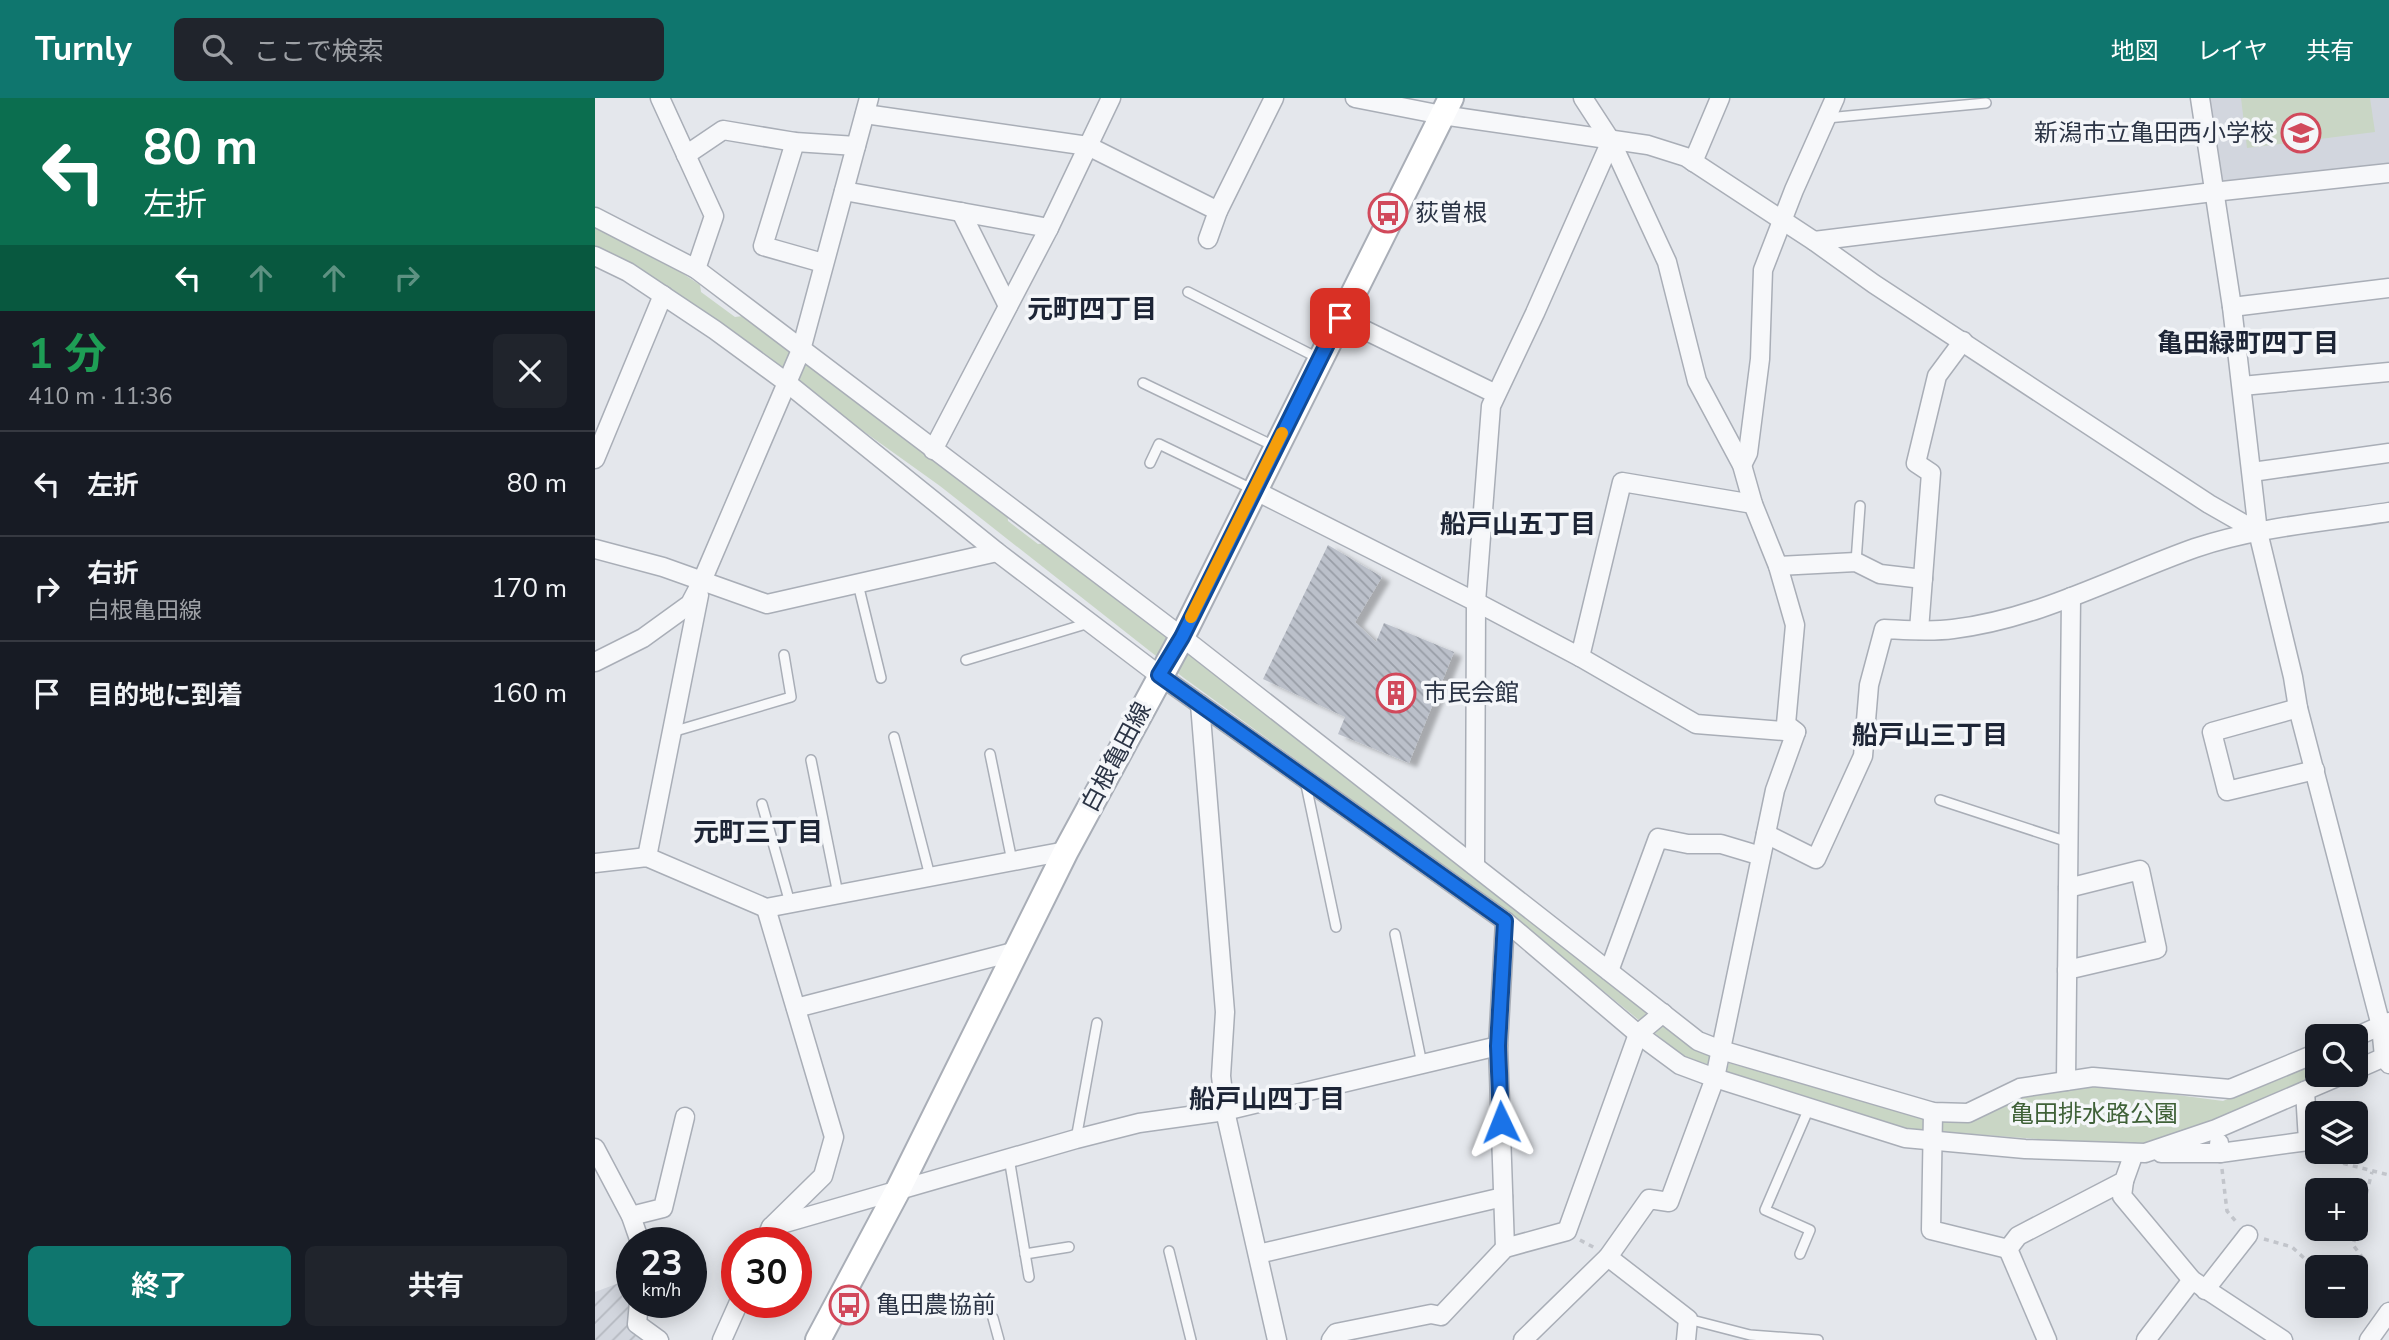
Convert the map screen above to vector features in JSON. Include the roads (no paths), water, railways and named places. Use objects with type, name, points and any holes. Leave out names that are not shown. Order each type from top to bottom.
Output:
[{"type":"main road","name":"白根亀田線","points":[[818,1340],[898,1190],[1066,851],[1159,675],[1182,637],[1446,106]]},
{"type":"street","points":[[660,98],[714,216],[695,269]]},
{"type":"street","points":[[933,450],[1049,228],[1111,98]]},
{"type":"street","points":[[1208,239],[1218,211],[1274,98]]},
{"type":"street","points":[[1355,98],[1446,106],[1611,141],[1648,145],[1686,157],[2209,504],[2258,532]]},
{"type":"street","points":[[1583,98],[1611,141],[1667,262],[1697,381],[1742,465],[1753,504],[1779,566],[1795,625],[1786,724],[1796,732]]},
{"type":"street","points":[[1693,162],[1720,98]]},
{"type":"street","points":[[1742,465],[1748,453],[1760,359],[1763,270],[1835,98]]},
{"type":"street","points":[[2200,98],[2232,307],[2258,532],[2298,708],[2385,1024],[2387,1059],[2368,1066]]},
{"type":"street","points":[[595,662],[643,638],[689,604],[702,581],[801,350],[867,106],[1088,146],[1218,211]]},
{"type":"street","points":[[686,155],[723,130],[795,142],[856,146]]},
{"type":"street","points":[[1475,866],[1476,602],[1490,405],[1535,313],[1611,141]]},
{"type":"street","points":[[795,142],[763,246],[824,263]]},
{"type":"street","points":[[1814,241],[2389,173]]},
{"type":"street","points":[[844,191],[1049,228]]},
{"type":"street","points":[[961,212],[1008,306]]},
{"type":"street","points":[[595,217],[695,269],[1182,637],[1698,1041],[1721,1051],[1933,1112],[1968,1113],[2019,1088],[2093,1077],[2230,1089],[2305,1058]]},
{"type":"street","points":[[595,256],[628,272],[663,295],[786,382],[997,552],[1159,675],[1505,921],[1638,1034],[1680,1065],[1905,1138],[2025,1149],[2220,1153],[2308,1141],[2305,1091]]},
{"type":"street","points":[[2232,307],[2389,288]]},
{"type":"street","points":[[595,459],[663,295]]},
{"type":"street","points":[[1340,318],[1496,394]]},
{"type":"street","points":[[1919,631],[1931,473],[1916,463],[1937,376],[1963,341]]},
{"type":"street","points":[[2242,386],[2389,372]]},
{"type":"street","points":[[2252,472],[2389,453]]},
{"type":"street","points":[[1580,657],[1622,482],[1753,504]]},
{"type":"street","points":[[1254,490],[1580,657],[1696,724],[1796,732]]},
{"type":"street","points":[[1766,834],[1816,859],[1863,756],[1869,685],[1884,629],[1952,629],[1998,621],[2071,597],[2198,547],[2258,532],[2389,512]]},
{"type":"street","points":[[595,549],[663,567],[767,604],[997,552]]},
{"type":"street","points":[[1779,566],[1856,562],[1880,573],[1923,579]]},
{"type":"street","points":[[647,857],[692,619],[702,581]]},
{"type":"street","points":[[2066,1081],[2071,597]]},
{"type":"street","points":[[1200,704],[1225,1012],[1221,1076],[1225,1111],[1277,1340]]},
{"type":"street","points":[[2298,708],[2212,732],[2227,791],[2315,770]]},
{"type":"street","points":[[1523,1340],[1608,1257],[1649,1199],[1669,1202],[1715,1078],[1775,790],[1796,732]]},
{"type":"street","points":[[1609,971],[1658,838],[1688,844],[1721,844],[1761,856]]},
{"type":"street","points":[[595,863],[647,857],[766,908],[1066,851]]},
{"type":"street","points":[[2067,970],[2157,949],[2140,870],[2068,888]]},
{"type":"street","points":[[766,908],[834,1137],[823,1176],[775,1227]]},
{"type":"street","points":[[1505,921],[1498,1046],[1505,1248]]},
{"type":"street","points":[[796,1008],[1017,951]]},
{"type":"street","points":[[1331,1340],[1336,1333],[1430,1314],[1441,1316],[1505,1248],[1567,1231],[1638,1034],[1663,1013]]},
{"type":"street","points":[[2368,1031],[2385,1024]]},
{"type":"street","points":[[791,1227],[898,1190],[1076,1139],[1139,1123],[1225,1111],[1498,1046]]},
{"type":"street","points":[[2283,1340],[2199,1285],[2122,1196],[2124,1181],[2140,1153],[2216,1129],[2314,1087]]},
{"type":"street","points":[[1933,1112],[1931,1230],[2008,1249]]},
{"type":"street","points":[[631,1216],[663,1208],[685,1117]]},
{"type":"street","points":[[2216,1129],[2220,1153]]},
{"type":"street","points":[[595,1148],[635,1227]]},
{"type":"street","points":[[2008,1249],[2018,1236],[2124,1181]]},
{"type":"street","points":[[1258,1254],[1503,1197]]},
{"type":"street","points":[[2146,1340],[2248,1235]]},
{"type":"street","points":[[2008,1249],[2047,1340]]},
{"type":"street","points":[[1608,1257],[1688,1319],[1686,1340]]},
{"type":"street","points":[[2369,1340],[2389,1312]]},
{"type":"street","points":[[638,1318],[637,1324],[659,1340]]},
{"type":"street","points":[[722,1340],[732,1318]]},
{"type":"lane","points":[[1827,118],[1986,103]]},
{"type":"lane","points":[[1188,292],[1319,359]]},
{"type":"lane","points":[[1143,383],[1276,447]]},
{"type":"lane","points":[[1150,463],[1159,443],[1254,490]]},
{"type":"lane","points":[[1856,562],[1860,506]]},
{"type":"lane","points":[[858,583],[881,678]]},
{"type":"lane","points":[[967,660],[1090,623]]},
{"type":"lane","points":[[672,732],[791,697],[784,655]]},
{"type":"lane","points":[[894,737],[930,876]]},
{"type":"lane","points":[[990,754],[1012,861]]},
{"type":"lane","points":[[811,760],[838,894]]},
{"type":"lane","points":[[1304,778],[1336,927]]},
{"type":"lane","points":[[1940,800],[2068,842]]},
{"type":"lane","points":[[762,804],[790,903]]},
{"type":"lane","points":[[1395,934],[1422,1064]]},
{"type":"lane","points":[[1076,1139],[1097,1023]]},
{"type":"lane","points":[[1800,1254],[1809,1230],[1765,1210],[1809,1108]]},
{"type":"lane","points":[[1009,1158],[1029,1277]]},
{"type":"lane","points":[[1025,1254],[1069,1247]]},
{"type":"lane","points":[[1169,1251],[1191,1340]]},
{"type":"lane","points":[[993,1318],[999,1340]]},
{"type":"lane","points":[[1688,1319],[1750,1335],[1818,1340]]},
{"type":"place","name":"新潟市立亀田西小学校","points":[[2301,133]]},
{"type":"place","name":"荻曽根","points":[[1388,213]]},
{"type":"place","name":"市民会館","points":[[1396,693]]},
{"type":"place","name":"亀田農協前","points":[[849,1305]]},
{"type":"district","name":"元町四丁目","points":[[1092,309]]},
{"type":"district","name":"亀田緑町四丁目","points":[[2248,343]]},
{"type":"district","name":"船戸山五丁目","points":[[1518,524]]},
{"type":"district","name":"船戸山三丁目","points":[[1930,735]]},
{"type":"district","name":"元町三丁目","points":[[758,832]]},
{"type":"district","name":"船戸山四丁目","points":[[1267,1099]]},
{"type":"park label","name":"亀田排水路公園","points":[[2094,1114]]}]
